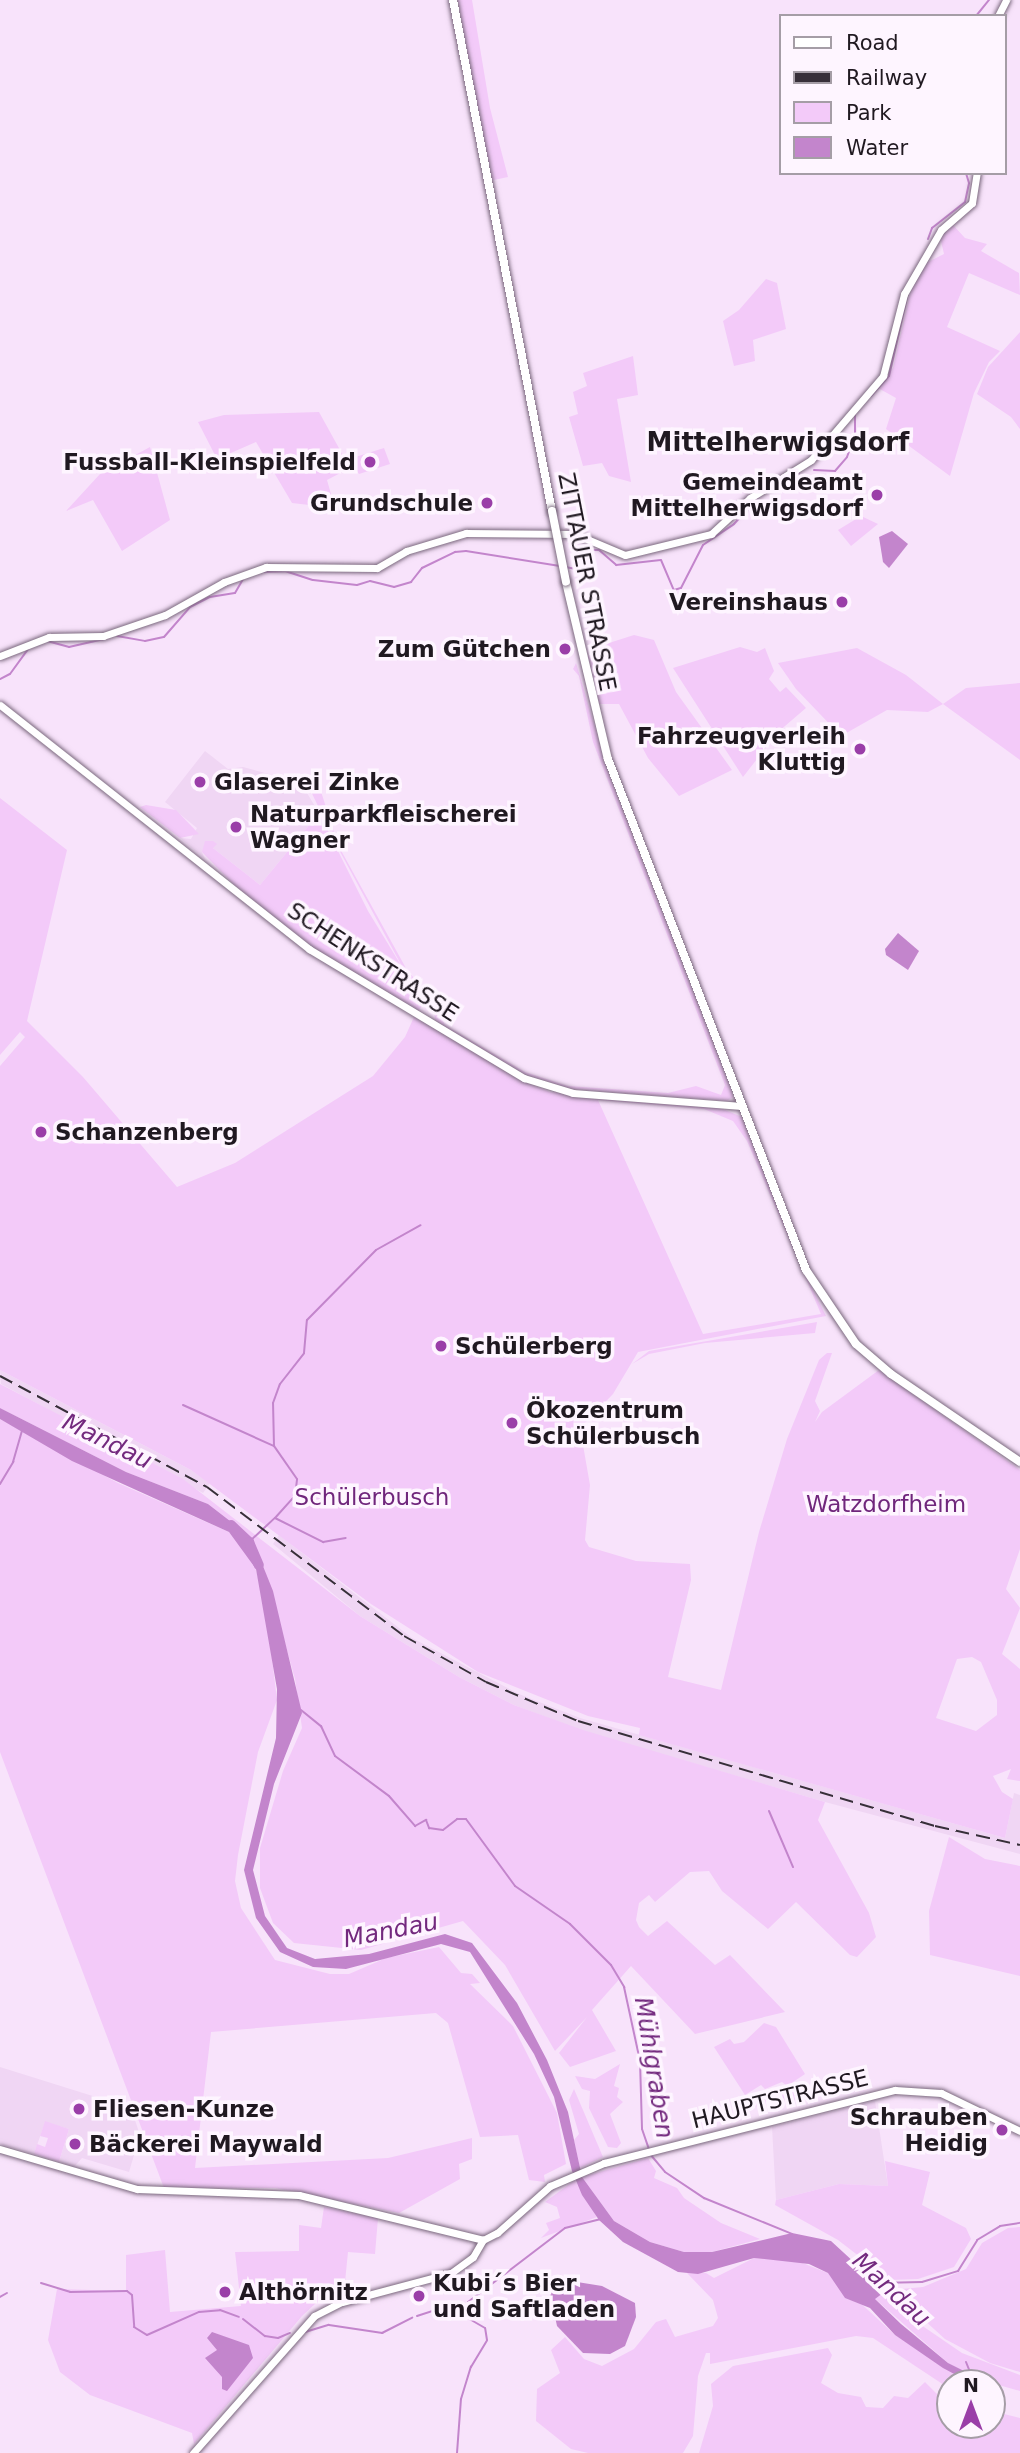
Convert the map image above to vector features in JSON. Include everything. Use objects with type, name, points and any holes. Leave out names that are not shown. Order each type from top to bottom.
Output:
[{"type":"main road","name":"ZITTAUER STRASSE","points":[[453,0],[566,582],[599,734],[758,1148],[806,1270],[842,1329],[891,1374],[1020,1462]]},
{"type":"main road","points":[[0,656],[48,637],[103,636],[165,615],[224,582],[266,568],[377,568],[406,551],[466,533],[575,534],[625,555],[712,534],[750,498],[811,460],[883,376],[904,294],[941,230],[972,203],[977,175]]},
{"type":"main road","name":"SCHENKSTRASSE","points":[[0,705],[309,949],[524,1078],[573,1093],[742,1106]]},
{"type":"main road","name":"HAUPTSTRASSE","points":[[193,2453],[314,2316],[342,2302],[451,2273],[473,2257],[483,2240],[562,2180],[603,2163],[651,2149],[904,2090],[941,2093],[1020,2131]]},
{"type":"main road","points":[[0,2149],[137,2189],[299,2194],[483,2240]]},
{"type":"shaded area","points":[[205,751],[228,769],[243,767],[301,783],[319,813],[260,885],[213,848],[202,852],[205,859],[180,838],[191,839],[197,828],[165,802]]},
{"type":"shaded area","points":[[0,1370],[191,1470],[210,1483],[203,1493],[1,1384]]},
{"type":"shaded area","points":[[279,1535],[412,1638],[519,1694],[580,1718],[1005,1838],[1014,1793],[1020,1795],[1020,1854],[825,1802],[583,1731],[514,1705],[459,1677],[360,1616],[273,1544]]},
{"type":"shaded area","points":[[0,2067],[131,2108],[140,2135],[129,2172],[82,2158],[74,2167],[59,2162],[69,2129],[45,2122],[34,2154],[0,2144]]},
{"type":"shaded area","points":[[875,2101],[888,2186],[839,2184],[776,2200],[772,2127]]},
{"type":"green space","points":[[458,0],[472,0],[490,108],[508,177],[489,181]]},
{"type":"green space","points":[[953,225],[965,238],[987,244],[981,251],[1019,273],[1020,295],[969,273],[947,327],[1000,351],[989,362],[974,393],[950,476],[886,429],[896,398],[878,388],[893,368],[912,285],[924,264],[944,254],[940,237]]},
{"type":"green space","points":[[766,279],[777,283],[786,329],[753,340],[755,361],[734,366],[723,321],[739,310]]},
{"type":"green space","points":[[1020,332],[1020,429],[1011,417],[977,394],[988,367]]},
{"type":"green space","points":[[633,356],[638,395],[617,399],[631,482],[609,476],[602,463],[583,466],[569,417],[578,414],[573,392],[587,386],[583,373]]},
{"type":"green space","points":[[319,412],[350,468],[327,480],[335,508],[292,503],[256,442],[217,459],[198,422],[224,415]]},
{"type":"green space","points":[[150,447],[170,520],[122,551],[93,500],[66,511],[100,474]]},
{"type":"green space","name":"Fussball-Kleinspielfeld","points":[[384,448],[390,464],[359,474],[349,459]]},
{"type":"green space","points":[[861,516],[878,524],[851,546],[838,530]]},
{"type":"green space","points":[[634,635],[654,640],[676,692],[732,770],[679,796],[648,758],[619,704],[598,704],[587,657],[609,643]]},
{"type":"green space","points":[[740,647],[757,652],[765,648],[774,671],[769,679],[780,692],[786,687],[806,708],[778,732],[743,777],[673,668]]},
{"type":"green space","points":[[857,648],[906,675],[943,704],[928,712],[887,710],[841,736],[796,689],[778,663]]},
{"type":"green space","points":[[576,663],[609,774],[731,1088],[733,1097],[727,1101],[568,1089],[524,1075],[435,1022],[434,1006],[405,972],[337,846],[307,783],[318,782],[338,845],[407,970],[432,999],[445,1025],[525,1072],[568,1086],[668,1093],[696,1086],[721,1095],[725,1085],[593,742],[579,676],[573,669]]},
{"type":"green space","points":[[1020,683],[1020,760],[943,704],[966,688]]},
{"type":"green space","points":[[0,798],[67,850],[27,1021],[83,1077],[177,1187],[235,1163],[373,1076],[405,1037],[414,1017],[523,1081],[550,1092],[715,1106],[742,1117],[799,1262],[826,1316],[638,1352],[613,1394],[580,1428],[590,1485],[585,1540],[589,1547],[636,1561],[690,1564],[691,1580],[668,1677],[721,1690],[759,1532],[787,1439],[819,1360],[827,1353],[832,1353],[815,1401],[820,1411],[815,1422],[822,1412],[879,1370],[1020,1470],[1020,1549],[1006,1589],[1020,1608],[1002,1654],[1020,1669],[1020,1781],[1007,1779],[1011,1769],[993,1776],[1002,1792],[1013,1799],[1005,1838],[639,1735],[640,1728],[588,1716],[478,1672],[371,1604],[191,1470],[0,1370],[0,1066],[25,1037],[20,1032],[0,1055]],"holes":[[[598,1100],[704,1109],[733,1121],[747,1141],[821,1314],[703,1334]],[[972,1657],[981,1662],[997,1700],[997,1715],[976,1731],[936,1718],[957,1659]]]},
{"type":"green space","points":[[146,805],[176,810],[199,834],[180,838],[140,807]]},
{"type":"green space","points":[[319,813],[368,911],[424,1003],[418,1011],[310,947],[248,899],[202,852],[205,841],[213,841],[217,844],[213,848],[260,885]]},
{"type":"green space","points":[[817,1322],[815,1333],[705,1343],[649,1354],[632,1364],[649,1351]]},
{"type":"green space","points":[[0,1384],[183,1479],[360,1616],[459,1677],[514,1705],[583,1730],[825,1802],[818,1820],[869,1913],[876,1937],[857,1957],[850,1955],[796,1902],[768,1929],[722,1891],[709,1871],[690,1872],[655,1902],[649,1895],[639,1903],[636,1920],[639,1927],[648,1936],[667,1921],[715,1965],[730,1955],[785,2012],[695,2034],[631,1966],[592,2010],[616,2051],[570,2067],[559,2053],[587,2017],[555,2051],[505,1965],[463,1921],[361,1950],[294,1943],[273,1923],[260,1888],[260,1848],[283,1771],[302,1728],[295,1679],[262,1561],[230,1521],[208,1504],[126,1472],[0,1408]]},
{"type":"green space","points":[[0,1419],[118,1483],[229,1532],[248,1555],[256,1569],[267,1617],[277,1700],[258,1752],[238,1855],[235,1881],[241,1908],[275,1960],[330,1974],[349,1974],[386,1958],[439,1947],[461,1973],[472,1974],[480,1983],[470,1984],[513,2026],[557,2113],[566,2164],[544,2175],[545,2182],[529,2180],[518,2135],[480,2137],[448,2023],[436,2013],[211,2032],[195,2168],[388,2158],[472,2138],[472,2159],[459,2164],[460,2179],[399,2213],[275,2188],[164,2188],[0,1752]]},
{"type":"green space","points":[[949,1837],[985,1859],[1020,1866],[1020,1976],[930,1955],[929,1911]]},
{"type":"green space","points":[[764,2023],[776,2027],[805,2074],[787,2086],[782,2082],[765,2089],[761,2085],[745,2095],[714,2047],[730,2039],[734,2044],[744,2042]]},
{"type":"green space","points":[[620,2064],[614,2086],[619,2088],[617,2097],[623,2102],[610,2114],[621,2143],[617,2148],[608,2147],[589,2108],[590,2091],[582,2089],[575,2076],[595,2079]]},
{"type":"green space","points":[[809,2086],[811,2098],[753,2107],[751,2095]]},
{"type":"green space","points":[[574,2089],[603,2157],[580,2168],[574,2140],[579,2134],[569,2100]]},
{"type":"green space","points":[[45,2121],[69,2129],[59,2162],[34,2154],[37,2144],[45,2147],[48,2138],[40,2136]]},
{"type":"green space","points":[[648,2158],[656,2171],[654,2178],[677,2188],[684,2198],[721,2223],[760,2239],[712,2252],[684,2252],[650,2242],[614,2221],[582,2177]]},
{"type":"green space","points":[[885,2161],[930,2172],[922,2205],[966,2228],[971,2239],[954,2267],[918,2279],[890,2280],[838,2240],[775,2205],[776,2200],[839,2184],[888,2186]]},
{"type":"green space","points":[[575,2180],[597,2217],[541,2238],[549,2230],[546,2223],[560,2218],[557,2207],[545,2202]]},
{"type":"green space","points":[[324,2207],[378,2218],[375,2254],[348,2252],[344,2292],[316,2303],[302,2316],[194,2444],[192,2433],[90,2395],[60,2372],[48,2340],[57,2289],[126,2291],[126,2255],[165,2250],[170,2312],[241,2306],[235,2252],[299,2251],[299,2225],[321,2228]]},
{"type":"green space","points":[[1020,2227],[1020,2372],[990,2363],[945,2339],[891,2290],[923,2287],[966,2269],[982,2243],[1008,2228]]},
{"type":"green space","points":[[754,2258],[795,2260],[828,2273],[895,2335],[949,2369],[936,2369],[936,2380],[873,2338],[856,2336],[710,2364],[710,2353],[706,2353],[698,2376],[693,2436],[683,2453],[588,2453],[571,2449],[536,2421],[537,2389],[560,2373],[551,2350],[565,2337],[584,2359],[602,2366],[634,2349],[656,2322],[666,2319],[675,2337],[713,2326],[718,2318],[713,2300],[687,2273],[706,2273],[714,2278]]},
{"type":"green space","points":[[887,2290],[924,2327],[962,2353],[1004,2369],[958,2369],[948,2363],[874,2298]]},
{"type":"green space","points":[[828,2348],[832,2355],[821,2383],[838,2393],[861,2397],[866,2407],[883,2408],[894,2396],[908,2398],[925,2382],[936,2393],[936,2439],[1006,2439],[1006,2414],[1020,2418],[1020,2453],[699,2453],[713,2406],[711,2384],[733,2366]]},
{"type":"green space","points":[[1006,2370],[1020,2375],[1020,2391],[1006,2387]]},
{"type":"water","points":[[892,531],[908,544],[889,568],[883,562],[879,537]]},
{"type":"water","points":[[898,933],[919,951],[908,970],[886,955],[885,949]]},
{"type":"water","points":[[0,1408],[126,1472],[208,1504],[230,1521],[261,1561],[273,1591],[302,1713],[274,1784],[253,1870],[265,1916],[287,1948],[315,1959],[369,1954],[445,1934],[472,1943],[517,2003],[547,2060],[568,2112],[582,2177],[614,2221],[650,2242],[684,2252],[712,2252],[792,2233],[831,2241],[881,2287],[883,2293],[875,2299],[948,2363],[960,2369],[945,2369],[895,2335],[870,2308],[845,2298],[828,2273],[809,2264],[754,2258],[698,2274],[678,2272],[623,2242],[599,2220],[582,2195],[572,2171],[554,2097],[534,2054],[470,1952],[441,1944],[346,1969],[313,1967],[280,1952],[256,1918],[244,1870],[276,1738],[277,1689],[256,1569],[229,1532],[72,1461],[0,1419]]},
{"type":"water","points":[[571,2281],[602,2286],[635,2303],[636,2317],[625,2346],[610,2354],[583,2353],[557,2326],[550,2293],[558,2284]]},
{"type":"water","points":[[212,2332],[249,2345],[253,2358],[227,2391],[222,2389],[222,2377],[205,2358],[217,2350],[207,2338]]},
{"type":"waterway","points":[[978,14],[989,0]]},
{"type":"waterway","points":[[928,239],[932,228],[965,202],[969,183],[967,175]]},
{"type":"waterway","points":[[913,285],[929,257]]},
{"type":"waterway","points":[[871,396],[889,376],[908,293]]},
{"type":"waterway","points":[[814,470],[835,471],[847,457],[855,435],[855,412]]},
{"type":"waterway","points":[[776,486],[799,473]]},
{"type":"waterway","points":[[565,567],[582,570],[592,550],[599,550],[616,565],[661,560],[674,590],[681,588],[703,545],[734,524],[759,496]]},
{"type":"waterway","points":[[262,572],[285,571],[313,580],[357,585],[370,581],[394,587],[411,582],[422,568],[455,552],[466,551],[560,566]]},
{"type":"waterway","points":[[117,636],[145,641],[164,637],[190,607],[210,597],[235,593],[243,579]]},
{"type":"waterway","points":[[47,641],[69,647],[105,639]]},
{"type":"waterway","points":[[0,679],[10,674],[29,648]]},
{"type":"waterway","points":[[275,1518],[295,1496],[297,1479],[274,1446],[273,1403],[280,1384],[304,1353],[307,1320],[376,1250],[421,1225]]},
{"type":"waterway","points":[[183,1405],[274,1446]]},
{"type":"waterway","points":[[0,1484],[13,1462],[22,1431]]},
{"type":"waterway","points":[[249,1542],[275,1518],[323,1542],[346,1538]]},
{"type":"waterway","name":"Mandau","points":[[231,1525],[249,1542],[259,1565]]},
{"type":"waterway","name":"Mühlgraben","points":[[301,1710],[321,1726],[335,1756],[389,1796],[415,1826],[426,1820],[429,1828],[443,1830],[457,1819],[466,1819],[515,1886],[570,1924],[611,1965],[624,1987],[640,2061],[642,2129],[649,2149]]},
{"type":"waterway","points":[[769,1811],[793,1867]]},
{"type":"waterway","name":"Mühlgraben","points":[[650,2154],[665,2172],[704,2198],[792,2234]]},
{"type":"waterway","points":[[457,2453],[461,2399],[471,2367],[487,2340],[485,2328],[466,2317],[468,2302],[565,2228],[600,2219]]},
{"type":"waterway","points":[[878,2283],[922,2282],[958,2271],[977,2240],[1000,2226],[1020,2223]]},
{"type":"waterway","points":[[41,2283],[70,2292],[127,2291],[132,2295],[134,2327],[147,2335],[199,2312],[220,2310],[239,2317]]},
{"type":"waterway","points":[[0,2297],[7,2293]]},
{"type":"waterway","points":[[417,2316],[451,2305],[466,2308]]},
{"type":"waterway","points":[[302,2333],[329,2325],[382,2333],[412,2318]]},
{"type":"waterway","points":[[243,2319],[265,2336],[278,2338],[290,2333]]},
{"type":"waterway","points":[[966,2362],[969,2369]]},
{"type":"railway","points":[[0,1376],[207,1487],[404,1636],[486,1682],[578,1721],[935,1826],[1020,1845]]},
{"type":"place","name":"Fussball-Kleinspielfeld","points":[[370,462]]},
{"type":"place","name":"Gemeindeamt Mittelherwigsdorf","points":[[877,495]]},
{"type":"place","name":"Grundschule","points":[[487,503]]},
{"type":"place","name":"Vereinshaus","points":[[842,602]]},
{"type":"place","name":"Zum Gütchen","points":[[565,649]]},
{"type":"place","name":"Fahrzeugverleih Kluttig","points":[[860,749]]},
{"type":"place","name":"Glaserei Zinke","points":[[200,782]]},
{"type":"place","name":"Naturparkfleischerei Wagner","points":[[236,827]]},
{"type":"place","name":"Schanzenberg","points":[[41,1132]]},
{"type":"place","name":"Schülerberg","points":[[441,1346]]},
{"type":"place","name":"Ökozentrum Schülerbusch","points":[[512,1423]]},
{"type":"place","name":"Fliesen-Kunze","points":[[79,2109]]},
{"type":"place","name":"Schrauben Heidig","points":[[1002,2130]]},
{"type":"place","name":"Bäckerei Maywald","points":[[75,2144]]},
{"type":"place","name":"Althörnitz","points":[[225,2292]]},
{"type":"place","name":"Kubi´s Bier und Saftladen","points":[[419,2296]]},
{"type":"district","name":"Mittelherwigsdorf","points":[[778,443]]},
{"type":"park label","name":"Schülerbusch","points":[[372,1497]]},
{"type":"park label","name":"Watzdorfheim","points":[[886,1504]]}]
